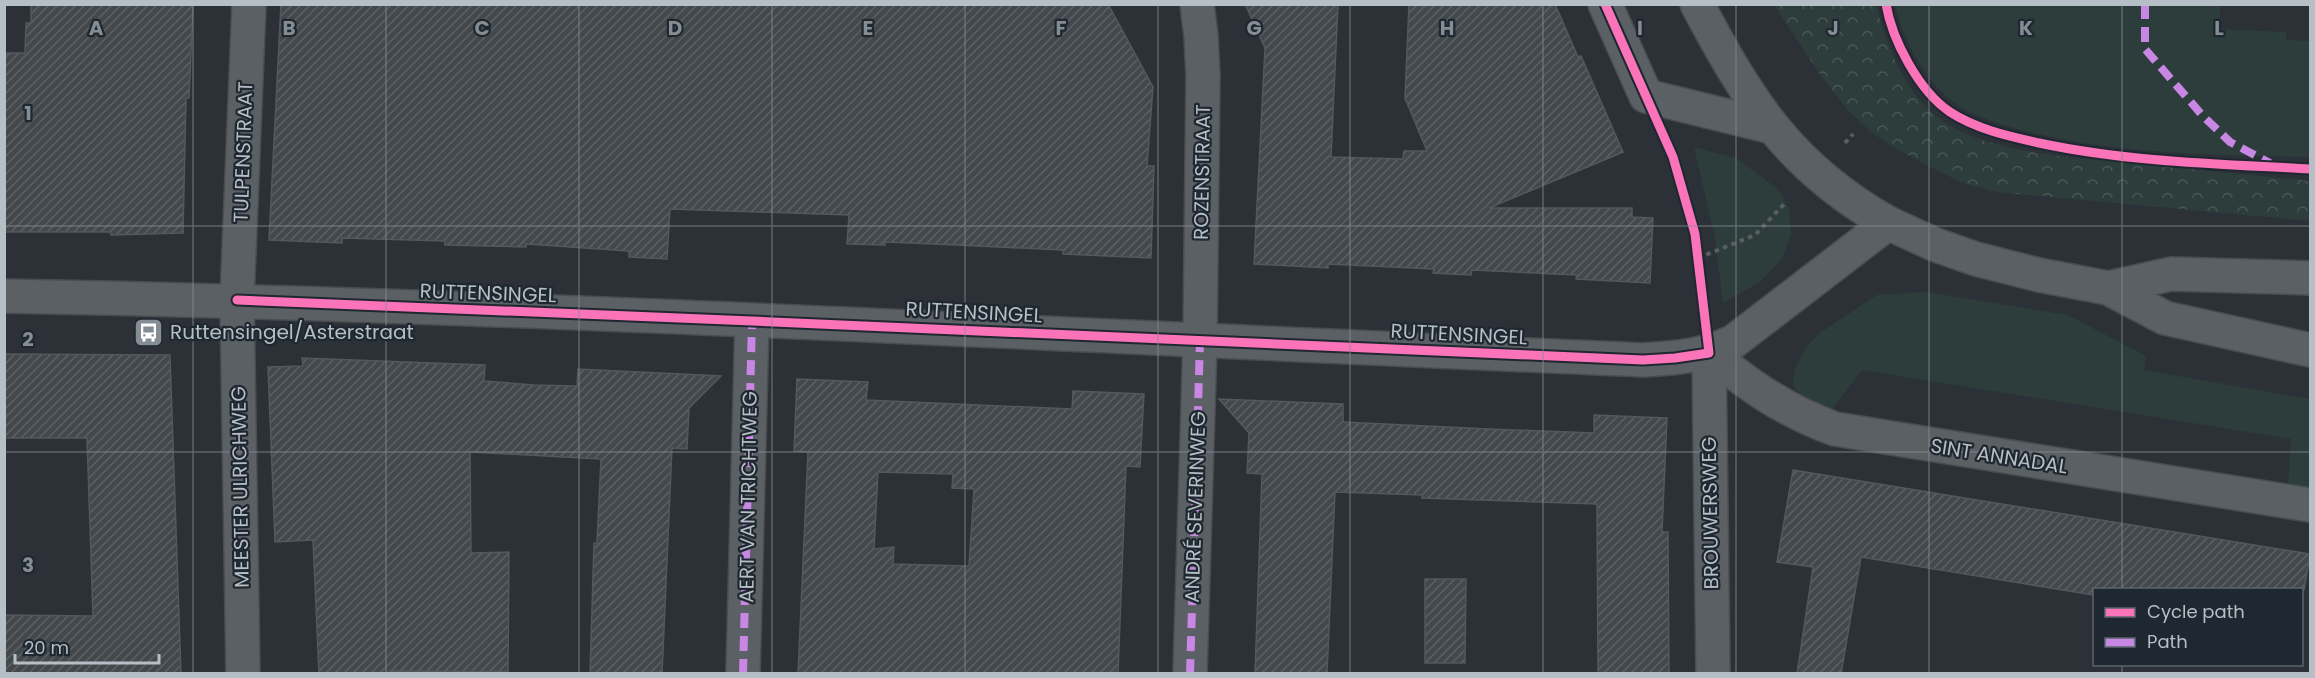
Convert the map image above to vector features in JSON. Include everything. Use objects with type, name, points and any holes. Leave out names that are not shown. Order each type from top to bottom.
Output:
[{"type":"street","name":"TULPENSTRAAT","points":[[237,300],[249,4]]},
{"type":"street","name":"ROZENSTRAAT","points":[[1197,4],[1202,36],[1203,76],[1200,340]]},
{"type":"street","points":[[1605,4],[1646,96],[1772,127]]},
{"type":"street","points":[[1696,4],[1738,79],[1787,146],[1817,175],[1853,202],[1888,223],[1936,245],[1976,259],[2039,275],[2108,288],[2165,318],[2310,350]]},
{"type":"street","name":"RUTTENSINGEL","points":[[4,296],[237,300],[1643,360],[1709,353],[1733,342],[1888,223]]},
{"type":"street","points":[[2108,288],[2171,274],[2310,278]]},
{"type":"street","name":"MEESTER ULRICHWEG","points":[[237,300],[243,674]]},
{"type":"street","name":"AERT VAN TRICHTWEG","points":[[743,674],[752,321]]},
{"type":"street","name":"ANDRÉ SEVERINWEG","points":[[1190,674],[1200,340]]},
{"type":"street","name":"SINT ANNADAL","points":[[1709,353],[1748,385],[1795,412],[1835,429],[2310,505]]},
{"type":"street","name":"BROUWERSWEG","points":[[1709,353],[1713,674]]},
{"type":"path","points":[[1700,269],[1698,254],[1755,235],[1780,207],[1817,175],[1853,134]]},
{"type":"green space","points":[[1774,5],[1876,5],[1892,53],[1908,84],[1929,110],[1963,132],[1986,141],[2039,153],[2310,181],[2310,221],[1996,192],[1960,182],[1898,150],[1871,132],[1847,109],[1819,73]]},
{"type":"green space","points":[[1895,5],[2220,5],[2220,29],[2286,32],[2286,40],[2310,41],[2310,157],[2176,153],[2108,147],[2008,127],[1966,110],[1935,85],[1910,46]]},
{"type":"green space","points":[[1694,147],[1736,158],[1778,189],[1789,208],[1791,234],[1782,259],[1760,282],[1723,303],[1715,239]]},
{"type":"green space","points":[[1927,292],[2068,315],[2146,356],[2144,370],[2310,399],[2310,489],[2288,485],[2291,439],[1862,370],[1831,411],[1808,401],[1793,386],[1795,369],[1803,352],[1817,335],[1877,295]]},
{"type":"building","points":[[31,4],[193,4],[189,98],[186,98],[183,233],[111,235],[110,232],[4,232],[4,53],[25,53],[26,23],[31,23]]},
{"type":"building","points":[[281,4],[1108,4],[1153,87],[1147,166],[1154,166],[1151,258],[1063,254],[1063,250],[957,245],[885,242],[885,245],[847,244],[849,215],[670,209],[667,259],[629,257],[629,251],[526,244],[526,247],[445,245],[445,241],[342,238],[342,243],[269,240]]},
{"type":"building","points":[[1245,4],[1338,4],[1331,157],[1403,159],[1404,151],[1427,151],[1405,98],[1409,4],[1555,4],[1578,57],[1581,56],[1623,152],[1489,208],[1632,208],[1632,217],[1653,218],[1650,283],[1576,279],[1577,275],[1472,270],[1471,275],[1433,273],[1434,269],[1328,264],[1328,268],[1254,264],[1265,48]]},
{"type":"building","points":[[4,354],[170,355],[181,674],[4,674],[4,615],[93,616],[87,438],[4,438]]},
{"type":"building","points":[[302,358],[485,365],[484,381],[534,385],[577,386],[578,369],[721,376],[689,408],[687,449],[672,448],[662,674],[590,674],[594,543],[597,543],[601,459],[470,452],[471,553],[509,552],[508,672],[389,671],[389,674],[319,674],[313,540],[275,542],[268,367],[303,366]]},
{"type":"building","points":[[797,379],[868,382],[866,400],[1072,409],[1073,391],[1144,394],[1140,467],[1126,466],[1118,674],[798,674],[808,452],[794,451]],"holes":[[[878,472],[953,474],[952,488],[974,489],[969,566],[893,564],[894,547],[874,549]]]},
{"type":"building","points":[[1219,399],[1343,404],[1343,422],[1489,429],[1594,433],[1594,415],[1667,418],[1662,532],[1668,532],[1669,674],[1598,674],[1597,504],[1422,498],[1422,495],[1335,492],[1327,674],[1255,674],[1262,474],[1247,473],[1249,433]]},
{"type":"building","points":[[1793,470],[2310,554],[2304,590],[2303,588],[2093,588],[2093,595],[1861,557],[1841,674],[1797,674],[1813,567],[1777,562]]},
{"type":"building","points":[[1425,579],[1466,579],[1465,663],[1425,663]]},
{"type":"marked path","points":[[2145,4],[2145,49],[2202,115],[2230,142],[2270,163]]},
{"type":"marked path","points":[[743,674],[752,321]]},
{"type":"marked path","points":[[1190,674],[1200,341]]},
{"type":"cycle path","points":[[237,300],[1643,360],[1709,353],[1695,234],[1673,157],[1605,4]]},
{"type":"cycle path","points":[[1886,4],[1901,48],[1928,91],[1950,112],[1981,127],[2039,143],[2106,154],[2174,161],[2310,169]]},
{"type":"place","name":"Ruttensingel/Asterstraat","points":[[149,332]]}]
